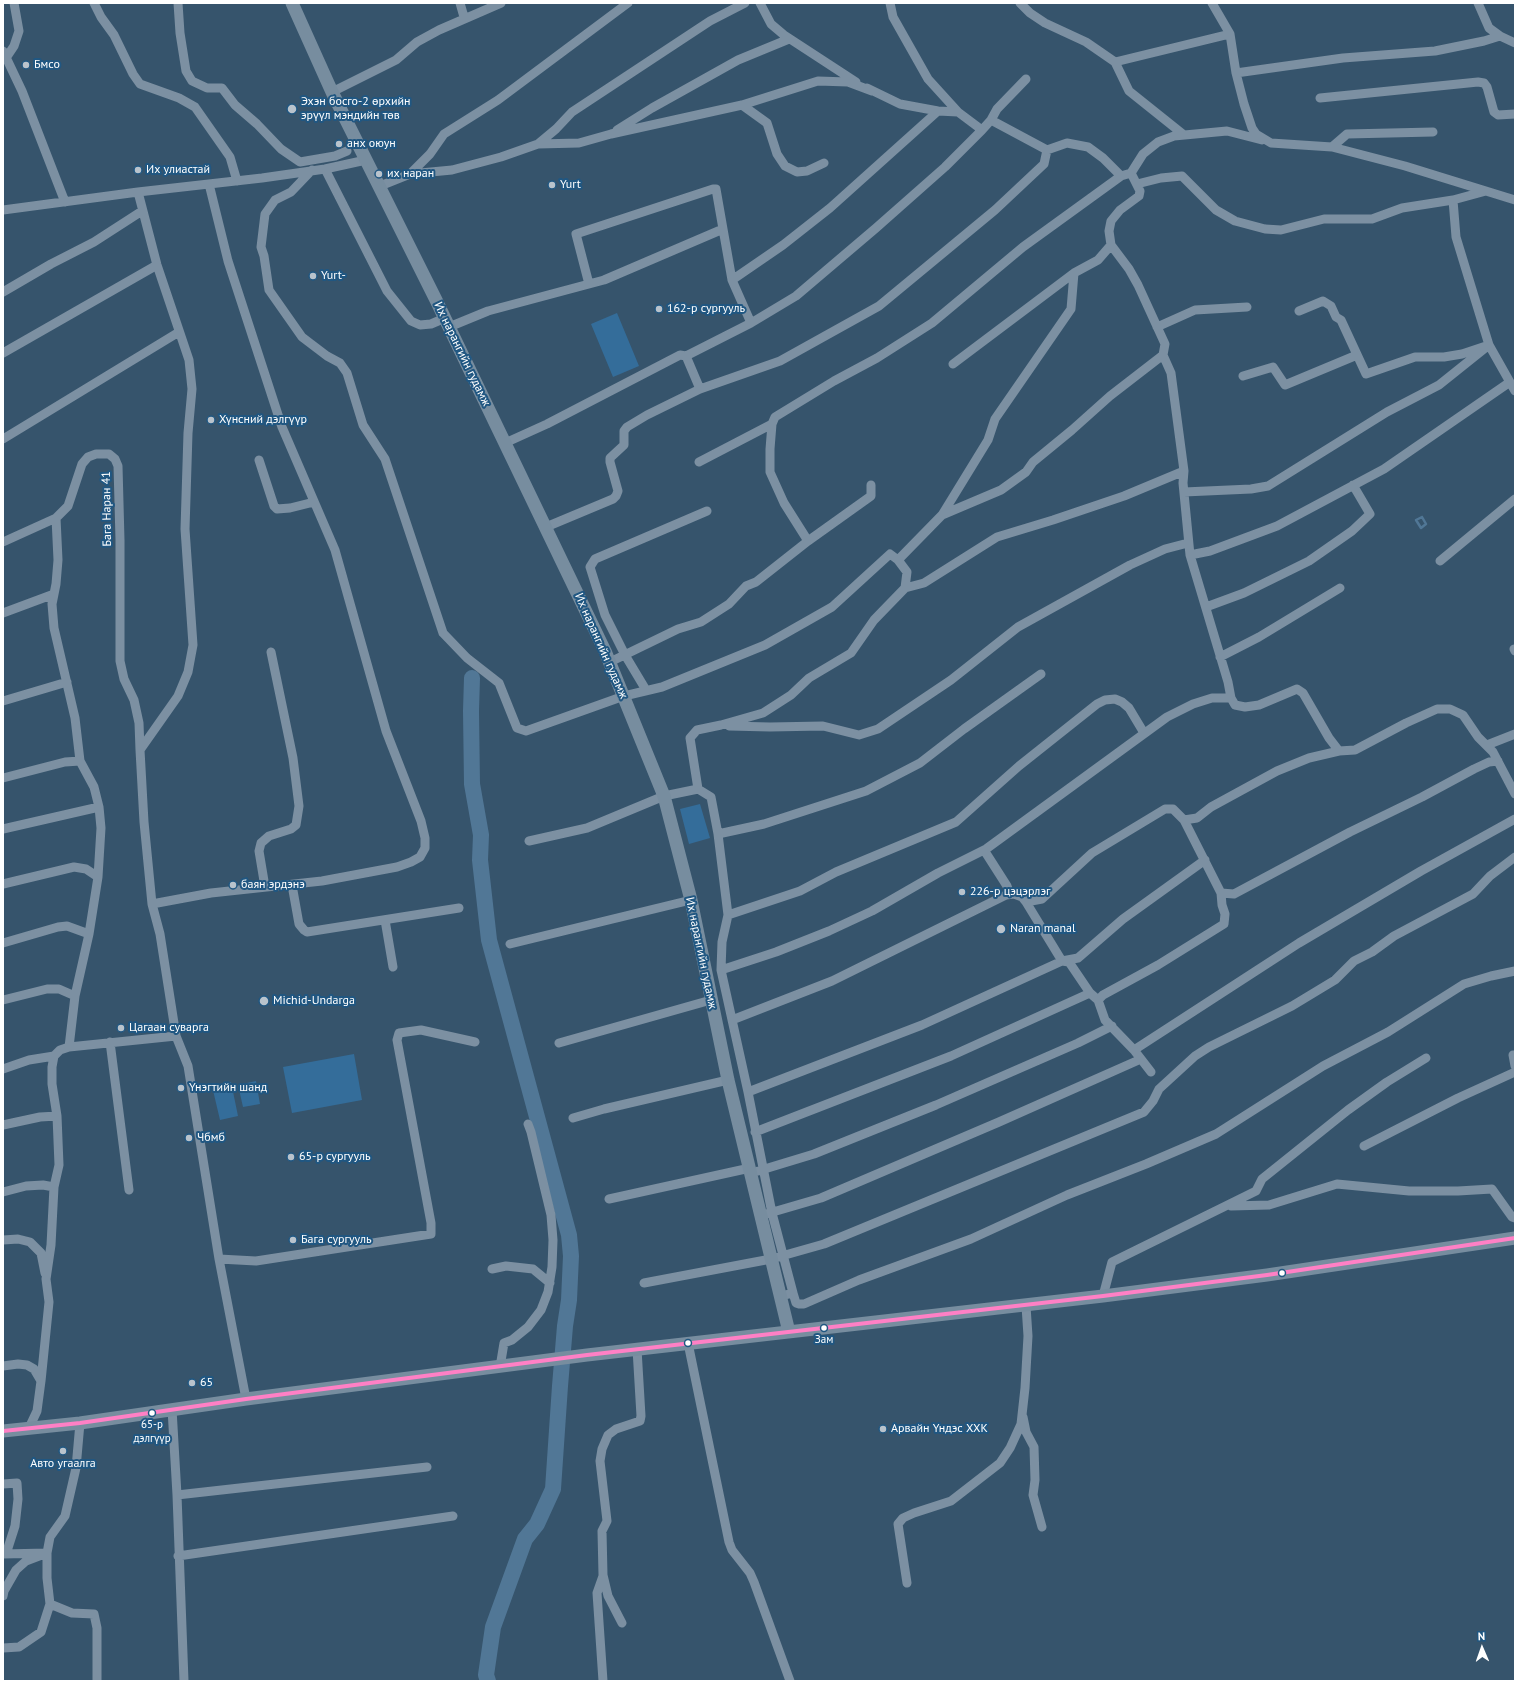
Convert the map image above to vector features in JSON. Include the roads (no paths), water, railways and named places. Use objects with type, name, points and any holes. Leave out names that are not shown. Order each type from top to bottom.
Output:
[{"type":"main road","name":"Их нарангийн гудамж","points":[[292,3],[332,92],[447,322],[610,662],[664,796],[691,900],[728,1080],[755,1170],[787,1295],[789,1332]]},
{"type":"main road","points":[[3,1431],[80,1423],[246,1399],[587,1355],[1026,1306],[1267,1275],[1515,1238]]},
{"type":"street","points":[[14,3],[19,31],[14,46],[4,56],[22,91],[65,202]]},
{"type":"street","points":[[94,3],[101,17],[114,34],[133,74],[140,84],[179,98],[195,107],[230,157],[237,181]]},
{"type":"street","points":[[178,3],[180,33],[186,71],[192,81],[207,88],[222,88],[235,105],[257,124],[280,149],[300,162],[334,156],[346,151]]},
{"type":"street","points":[[460,3],[464,18]]},
{"type":"street","points":[[332,92],[396,60],[416,42],[464,18],[501,3]]},
{"type":"street","points":[[410,174],[430,154],[444,134],[498,100],[628,3]]},
{"type":"street","points":[[538,144],[556,129],[572,112],[710,21],[745,3]]},
{"type":"street","points":[[760,3],[771,24],[789,39],[872,91]]},
{"type":"street","points":[[890,3],[893,17],[928,79],[958,112],[982,130]]},
{"type":"street","points":[[1020,3],[1030,13],[1045,23],[1086,42],[1115,62],[1129,91],[1184,135]]},
{"type":"street","points":[[1212,3],[1230,34],[1236,73],[1252,128],[1256,134],[1271,143]]},
{"type":"street","points":[[1478,3],[1489,28],[1500,36],[1515,42]]},
{"type":"street","points":[[1115,62],[1230,34]]},
{"type":"street","points":[[1236,73],[1343,58],[1435,51],[1484,42],[1500,36]]},
{"type":"street","points":[[611,134],[652,108],[738,60],[789,39]]},
{"type":"street","points":[[505,443],[547,424],[680,355],[686,356],[751,323],[796,296],[945,167],[982,130],[991,120],[996,109],[1026,79]]},
{"type":"street","points":[[380,186],[410,174],[452,170],[501,157],[538,144],[579,143],[611,134],[742,105],[818,81],[848,82],[900,104],[938,111],[958,112]]},
{"type":"street","points":[[1320,98],[1478,82],[1484,83],[1487,87],[1494,112],[1498,115],[1515,114]]},
{"type":"street","points":[[742,105],[767,123],[777,154],[785,166],[797,172],[806,171],[824,163]]},
{"type":"street","points":[[732,280],[783,245],[830,208],[938,111]]},
{"type":"street","points":[[991,120],[1047,150],[1067,142],[1088,147],[1103,158],[1121,176]]},
{"type":"street","points":[[808,541],[784,503],[770,472],[772,424],[775,417],[834,381],[877,358],[932,323],[1023,247],[1121,176],[1131,174],[1143,154],[1158,142],[1174,136],[1226,131],[1271,143],[1332,147],[1405,166],[1515,200]]},
{"type":"street","points":[[1332,147],[1347,134],[1433,132]]},
{"type":"street","points":[[546,527],[613,499],[618,491],[610,458],[624,445],[624,431],[627,427],[647,415],[700,389],[780,361],[879,306],[995,210],[1044,164],[1047,150]]},
{"type":"street","points":[[3,210],[325,169],[366,160]]},
{"type":"street","points":[[325,169],[387,291],[411,321],[420,325],[447,322],[604,280],[723,229]]},
{"type":"street","points":[[312,170],[291,192],[275,200],[265,214],[261,247],[264,256],[269,290],[302,337],[327,356],[340,363],[347,373],[364,425],[385,459],[442,634],[467,658],[499,683],[512,718],[518,728],[526,731],[624,696],[662,687],[765,645],[832,607],[890,554],[898,560],[907,572],[905,588]]},
{"type":"street","points":[[1131,174],[1140,191],[1139,196],[1120,210],[1111,221],[1109,231],[1110,245],[1129,269],[1164,344],[1163,355],[1171,373],[1184,471],[1184,492],[1190,554],[1231,698],[1235,705],[1245,707],[1259,705],[1297,689],[1303,693],[1329,738],[1339,751]]},
{"type":"street","points":[[1137,184],[1161,178],[1182,176],[1216,210],[1234,220],[1265,229],[1281,230],[1324,219],[1372,219],[1402,208],[1453,200],[1486,191]]},
{"type":"street","points":[[152,904],[211,893],[322,881],[397,867],[420,857],[425,848],[425,838],[421,821],[386,731],[335,550],[282,427],[228,261],[209,184]]},
{"type":"street","points":[[588,284],[576,234],[713,188],[717,191],[732,280],[751,323]]},
{"type":"street","points":[[138,192],[157,265],[188,360],[192,389],[188,433],[185,529],[193,645],[188,672],[178,696],[140,750],[144,822],[152,904],[160,934],[176,1036],[188,1066],[219,1259],[246,1399]]},
{"type":"street","points":[[1453,200],[1456,237],[1489,345],[1515,391]]},
{"type":"street","points":[[3,292],[51,264],[94,242],[142,211]]},
{"type":"street","points":[[953,364],[1074,273],[1098,260],[1110,245]]},
{"type":"street","points":[[3,353],[157,265]]},
{"type":"street","points":[[898,560],[942,515],[988,440],[996,419],[1071,309],[1074,273]]},
{"type":"street","points":[[1299,311],[1323,301],[1331,306],[1336,317],[1341,320],[1366,374],[1415,357],[1444,357],[1462,354],[1489,345]]},
{"type":"street","points":[[1157,327],[1195,310],[1248,307]]},
{"type":"street","points":[[3,439],[178,332]]},
{"type":"street","points":[[1184,492],[1251,489],[1268,486],[1387,412],[1439,385],[1489,345]]},
{"type":"street","points":[[942,515],[1001,490],[1026,472],[1033,462],[1110,396],[1163,355]]},
{"type":"street","points":[[1243,376],[1273,367],[1285,385],[1357,355]]},
{"type":"street","points":[[686,356],[700,389]]},
{"type":"street","points":[[1190,554],[1210,551],[1277,526],[1384,469],[1510,382]]},
{"type":"street","points":[[700,462],[772,424]]},
{"type":"street","name":"Бага Наран 41","points":[[56,518],[68,506],[82,464],[88,457],[96,454],[109,454],[115,459],[118,466],[120,540],[120,661],[124,679],[134,700],[139,723],[140,750]]},
{"type":"street","points":[[259,460],[274,506],[277,508],[290,508],[314,502]]},
{"type":"street","points":[[698,789],[690,738],[697,730],[722,726],[763,713],[791,695],[809,678],[851,653],[874,620],[905,588],[924,583],[997,537],[1124,496],[1184,471]]},
{"type":"street","points":[[610,662],[678,629],[701,622],[729,604],[746,586],[756,582],[808,541],[871,496],[871,485]]},
{"type":"street","points":[[1206,607],[1244,593],[1309,561],[1352,531],[1370,514],[1353,485]]},
{"type":"street","points":[[1440,561],[1515,499]]},
{"type":"street","points":[[646,690],[605,615],[590,566],[595,559],[707,511]]},
{"type":"street","points":[[3,542],[56,518],[58,560],[52,604],[54,628],[75,718],[80,761],[94,787],[99,806],[100,853],[98,877],[89,934],[75,996],[69,1047]]},
{"type":"street","points":[[722,726],[823,726],[859,735],[878,729],[951,680],[1018,627],[1130,565],[1165,549],[1188,543]]},
{"type":"street","points":[[1220,657],[1259,637],[1340,588]]},
{"type":"street","points":[[3,613],[54,594]]},
{"type":"street","points":[[591,622],[605,615]]},
{"type":"street","points":[[265,887],[259,851],[261,843],[269,836],[291,829],[296,825],[299,806],[293,758],[271,652]]},
{"type":"street","points":[[718,834],[764,824],[866,791],[920,763],[964,729],[1041,674]]},
{"type":"street","points":[[3,701],[67,682]]},
{"type":"street","points":[[721,970],[776,952],[872,911],[938,873],[984,850],[1047,806],[1167,716],[1193,704],[1212,698],[1231,698]]},
{"type":"street","points":[[728,915],[800,891],[836,872],[956,822],[1019,766],[1097,704],[1106,700],[1114,699],[1122,702],[1129,708],[1144,733]]},
{"type":"street","points":[[1184,820],[1197,818],[1211,808],[1276,771],[1309,758],[1339,751],[1355,750],[1406,723],[1437,709],[1450,709],[1463,715],[1478,737],[1487,745],[1498,761],[1515,794]]},
{"type":"street","points":[[1487,745],[1515,734]]},
{"type":"street","points":[[3,778],[65,762],[80,761]]},
{"type":"street","points":[[1221,893],[1234,894],[1350,832],[1422,797],[1474,769],[1489,762],[1498,761]]},
{"type":"street","points":[[529,841],[587,828],[664,796],[698,789],[711,797],[718,834],[728,915],[722,942],[721,970],[748,1092],[755,1132],[755,1170]]},
{"type":"street","points":[[3,829],[99,806]]},
{"type":"street","points":[[1026,902],[1042,899],[1092,853],[1165,809],[1173,809],[1184,820],[1221,893],[1222,905],[1225,914],[1224,924],[1158,965],[1103,995],[1098,1000]]},
{"type":"street","points":[[1134,1050],[1299,943],[1421,871],[1515,819]]},
{"type":"street","points":[[984,850],[1007,886],[1010,894]]},
{"type":"street","points":[[644,1283],[778,1257],[824,1244],[1144,1112],[1153,1101],[1159,1089],[1196,1056],[1209,1047],[1292,1006],[1335,980],[1354,961],[1372,952],[1394,936],[1473,894],[1490,876],[1515,858]]},
{"type":"street","points":[[748,1092],[922,1025],[1062,961],[1078,958],[1123,919],[1205,860]]},
{"type":"street","points":[[3,884],[74,868],[86,869],[98,877]]},
{"type":"street","points":[[292,885],[299,924],[308,932],[459,908]]},
{"type":"street","points":[[732,1020],[832,981],[933,930],[1010,894],[1022,897],[1026,902],[1062,961]]},
{"type":"street","points":[[510,944],[691,900]]},
{"type":"street","points":[[385,920],[394,967]]},
{"type":"street","points":[[3,942],[58,927],[67,926],[89,934]]},
{"type":"street","points":[[1062,961],[1069,962],[1090,993],[1098,1000],[1105,1020],[1142,1059],[1151,1072]]},
{"type":"street","points":[[787,1295],[796,1303],[804,1304],[859,1280],[971,1239],[1067,1195],[1146,1164],[1216,1134],[1323,1066],[1388,1032],[1464,984],[1490,976],[1515,971]]},
{"type":"street","points":[[3,1000],[47,989],[59,989],[75,996]]},
{"type":"street","points":[[755,1132],[950,1056],[1090,993]]},
{"type":"street","points":[[559,1043],[711,1000]]},
{"type":"street","points":[[609,1199],[755,1170],[814,1154],[936,1106],[1078,1043],[1112,1026]]},
{"type":"street","points":[[219,1259],[256,1261],[431,1234],[431,1223],[397,1040],[399,1033],[421,1030],[475,1042]]},
{"type":"street","points":[[3,1069],[29,1060],[54,1056],[60,1050],[69,1047],[176,1036]]},
{"type":"street","points":[[110,1042],[129,1190]]},
{"type":"street","points":[[1515,1055],[1513,1056],[1515,1066]]},
{"type":"street","points":[[46,1279],[54,1187],[59,1165],[56,1116],[52,1084],[54,1056]]},
{"type":"street","points":[[1103,1296],[1112,1262],[1256,1191],[1262,1179],[1348,1110],[1387,1082],[1426,1058]]},
{"type":"street","points":[[766,1214],[821,1198],[1142,1059]]},
{"type":"street","points":[[1364,1146],[1458,1098],[1515,1072]]},
{"type":"street","points":[[573,1118],[604,1108],[728,1080]]},
{"type":"street","points":[[3,1125],[40,1117],[56,1116]]},
{"type":"street","points":[[506,1366],[504,1343],[520,1334],[535,1319],[545,1301],[550,1283],[553,1254],[552,1221],[528,1124]]},
{"type":"street","points":[[1227,1206],[1269,1205],[1337,1184],[1409,1190],[1458,1192],[1492,1189],[1512,1217],[1515,1218]]},
{"type":"street","points":[[3,1192],[26,1186],[43,1185],[54,1187]]},
{"type":"street","points":[[3,1240],[18,1239],[30,1242],[41,1253],[46,1279],[49,1302],[41,1381],[37,1411],[28,1428]]},
{"type":"street","points":[[492,1269],[506,1266],[533,1269],[550,1283]]},
{"type":"street","points":[[907,1583],[898,1524],[903,1518],[951,1501],[1000,1462],[1010,1448],[1021,1424],[1028,1336],[1026,1306]]},
{"type":"street","points":[[688,1343],[729,1542],[732,1550],[750,1573],[754,1582],[790,1681]]},
{"type":"street","points":[[622,1623],[608,1596],[604,1575],[602,1531],[606,1521],[600,1461],[602,1449],[608,1435],[616,1429],[640,1421],[641,1416],[637,1349]]},
{"type":"street","points":[[3,1366],[18,1364],[27,1365],[34,1368],[41,1381]]},
{"type":"street","points":[[172,1409],[177,1495],[178,1556],[184,1681]]},
{"type":"street","points":[[1022,1414],[1026,1432],[1034,1447],[1035,1480],[1033,1495],[1042,1527]]},
{"type":"street","points":[[3,1648],[19,1647],[41,1632],[50,1604],[47,1578],[47,1553],[50,1537],[65,1516],[76,1468],[80,1423]]},
{"type":"street","points":[[177,1495],[427,1467]]},
{"type":"street","points":[[3,1484],[17,1483],[18,1499],[15,1526],[4,1554],[47,1553]]},
{"type":"street","points":[[178,1556],[453,1516]]},
{"type":"street","points":[[3,1596],[12,1575],[16,1570],[26,1561],[47,1553]]},
{"type":"street","points":[[603,1681],[597,1593],[604,1575]]},
{"type":"street","points":[[50,1604],[72,1613],[94,1614],[97,1628],[97,1681]]},
{"type":"waterway","points":[[1422,517],[1426,524],[1421,528],[1416,520],[1422,517]]},
{"type":"waterway","points":[[472,678],[472,784],[481,835],[480,860],[489,940],[569,1235],[571,1256],[569,1300],[565,1326],[553,1489],[537,1524],[525,1539],[493,1627],[486,1675],[488,1681]]},
{"type":"place","name":"Бмсо","points":[[26,65]]},
{"type":"place","name":"Эхэн босго-2 өрхийн эрүүл мэндийн төв","points":[[292,109]]},
{"type":"place","name":"анх оюун","points":[[339,144]]},
{"type":"place","name":"Их улиастай","points":[[138,170]]},
{"type":"place","name":"их наран","points":[[379,174]]},
{"type":"place","name":"Yurt","points":[[552,185]]},
{"type":"place","name":"Yurt-","points":[[313,276]]},
{"type":"place","name":"162-р сургууль","points":[[659,309]]},
{"type":"place","name":"Хүнсний дэлгүүр","points":[[211,420]]},
{"type":"place","name":"баян эрдэнэ","points":[[233,885]]},
{"type":"place","name":"226-р цэцэрлэг","points":[[962,892]]},
{"type":"place","name":"Naran manal","points":[[1001,929]]},
{"type":"place","name":"Michid-Undarga","points":[[264,1001]]},
{"type":"place","name":"Цагаан суварга","points":[[121,1028]]},
{"type":"place","name":"Үнэгтийн шанд","points":[[181,1088]]},
{"type":"place","name":"Чбмб","points":[[189,1138]]},
{"type":"place","name":"65-р сургууль","points":[[291,1157]]},
{"type":"place","name":"Бага сургууль","points":[[293,1240]]},
{"type":"place","name":"Зам","points":[[824,1328]]},
{"type":"place","name":"65","points":[[192,1383]]},
{"type":"place","name":"65-р дэлгүүр","points":[[152,1413]]},
{"type":"place","name":"Арвайн Үндэс ХХК","points":[[883,1429]]},
{"type":"place","name":"Авто угаалга","points":[[63,1451]]}]
